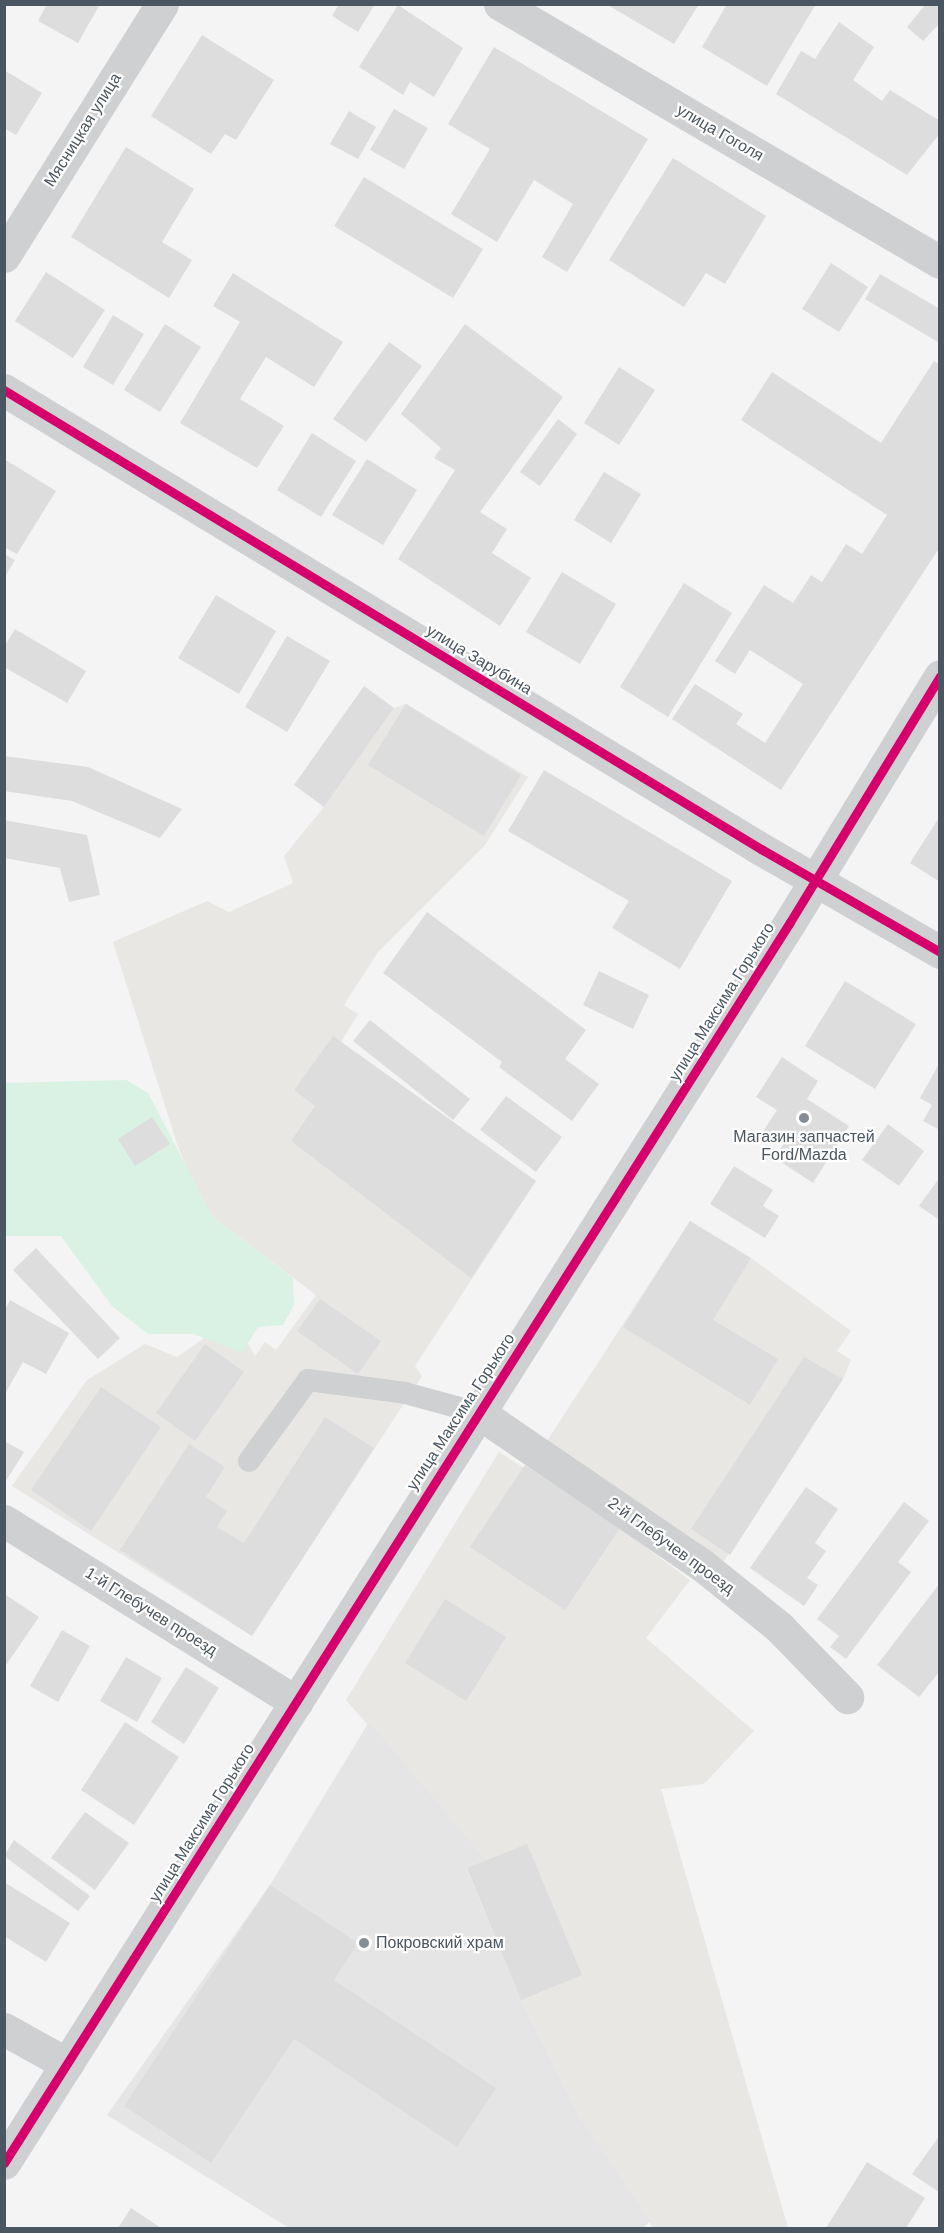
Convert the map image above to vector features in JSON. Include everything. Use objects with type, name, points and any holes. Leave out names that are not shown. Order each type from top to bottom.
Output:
[{"type":"street","name":"Мясницкая улица","points":[[4,256],[162,4]]},
{"type":"street","name":"улица Гоголя","points":[[500,4],[939,262]]},
{"type":"street","name":"улица Зарубина","points":[[4,390],[939,952]]},
{"type":"street","name":"улица Максима Горького","points":[[4,2163],[815,879],[939,676]]},
{"type":"street","name":"2-й Глебучев проезд","points":[[479,1413],[641,1516],[779,1627],[847,1697]]},
{"type":"street","name":"1-й Глебучев проезд","points":[[4,1521],[296,1702]]},
{"type":"street","points":[[4,2029],[67,2064]]},
{"type":"lane","points":[[249,1461],[308,1380],[405,1393],[479,1413]]},
{"type":"shaded area","points":[[406,704],[528,777],[485,845],[378,952],[344,1005],[358,1014],[341,1042],[536,1181],[415,1366],[422,1376],[252,1636],[12,1486],[87,1380],[145,1344],[177,1357],[233,1318],[255,1356],[265,1342],[276,1350],[316,1295],[213,1217],[196,1191],[177,1144],[113,942],[207,901],[229,912],[293,883],[284,856],[324,807],[394,708]]},
{"type":"shaded area","points":[[690,1221],[751,1258],[851,1331],[837,1351],[851,1360],[843,1379],[722,1564],[545,1444]]},
{"type":"shaded area","points":[[499,1452],[620,1528],[690,1580],[646,1638],[754,1731],[704,1784],[661,1789],[788,2228],[653,2228],[580,2117],[521,2000],[467,1868],[486,1860],[346,1700]]},
{"type":"shaded area","name":"Покровский храм","points":[[369,1722],[486,1860],[467,1869],[521,2000],[580,2117],[650,2221],[643,2228],[289,2228],[107,2115],[270,1885]]},
{"type":"green space","points":[[126,1080],[148,1093],[213,1217],[293,1278],[294,1305],[283,1325],[258,1327],[242,1353],[194,1334],[148,1334],[112,1306],[61,1236],[5,1236],[4,1083]]},
{"type":"building","points":[[47,4],[100,4],[78,43],[38,21]]},
{"type":"building","points":[[339,4],[375,4],[358,32],[332,16]]},
{"type":"building","points":[[606,4],[699,4],[674,44]]},
{"type":"building","points":[[727,4],[816,4],[767,86],[702,47]]},
{"type":"building","points":[[926,4],[940,4],[940,23],[923,41],[907,27]]},
{"type":"building","points":[[398,5],[463,48],[434,97],[410,82],[403,95],[359,67]]},
{"type":"building","points":[[839,22],[874,47],[853,80],[882,101],[890,90],[940,121],[940,133],[907,175],[776,94],[801,51],[815,59]]},
{"type":"building","points":[[202,35],[274,80],[236,140],[225,134],[211,154],[151,116]]},
{"type":"building","points":[[494,47],[648,139],[567,272],[542,257],[573,204],[534,180],[497,242],[451,214],[490,149],[448,124]]},
{"type":"building","points":[[4,70],[42,93],[16,135],[4,128]]},
{"type":"building","points":[[394,109],[428,128],[404,169],[370,150]]},
{"type":"building","points":[[349,111],[376,127],[358,159],[330,144]]},
{"type":"building","points":[[126,147],[194,189],[162,242],[192,260],[169,298],[71,237]]},
{"type":"building","points":[[673,158],[766,216],[725,284],[706,273],[684,307],[609,260]]},
{"type":"building","points":[[364,177],[483,249],[453,298],[334,226]]},
{"type":"building","points":[[831,263],[868,287],[839,332],[802,309]]},
{"type":"building","points":[[46,272],[105,310],[73,358],[15,321]]},
{"type":"building","points":[[233,273],[343,342],[314,387],[266,357],[240,399],[284,426],[257,468],[180,423],[240,322],[213,306]]},
{"type":"building","points":[[880,274],[940,309],[938,342],[865,299]]},
{"type":"building","points":[[113,315],[144,334],[113,385],[83,367]]},
{"type":"building","points":[[165,324],[201,347],[160,412],[124,390]]},
{"type":"building","points":[[465,324],[563,397],[480,512],[507,529],[492,553],[531,578],[500,626],[398,559],[455,470],[434,458],[441,448],[401,414]]},
{"type":"building","points":[[389,342],[422,366],[366,442],[333,419]]},
{"type":"building","points":[[934,361],[940,365],[940,547],[781,790],[672,719],[695,684],[743,714],[736,724],[765,743],[803,684],[750,650],[735,674],[715,661],[764,585],[793,603],[811,575],[822,582],[846,544],[862,554],[887,515],[741,420],[772,372],[881,443]]},
{"type":"building","points":[[619,367],[655,390],[619,445],[584,423]]},
{"type":"building","points":[[558,419],[577,434],[540,486],[520,472]]},
{"type":"building","points":[[312,433],[356,461],[321,517],[277,490]]},
{"type":"building","points":[[4,459],[56,491],[17,554],[4,547]]},
{"type":"building","points":[[367,459],[417,490],[383,545],[332,515]]},
{"type":"building","points":[[604,472],[641,494],[611,543],[574,520]]},
{"type":"building","points":[[4,554],[15,560],[4,578]]},
{"type":"building","points":[[562,572],[616,604],[580,664],[526,632]]},
{"type":"building","points":[[684,583],[732,613],[668,717],[620,687]]},
{"type":"building","points":[[216,595],[276,631],[239,694],[178,658]]},
{"type":"building","points":[[15,629],[86,671],[67,703],[4,667],[4,647]]},
{"type":"building","points":[[287,636],[330,661],[287,732],[245,707]]},
{"type":"building","points":[[364,686],[394,708],[324,807],[294,785]]},
{"type":"building","points":[[406,704],[521,775],[484,836],[368,765]]},
{"type":"building","points":[[4,756],[88,767],[182,809],[160,838],[72,801],[4,791]]},
{"type":"building","points":[[544,770],[732,881],[680,969],[612,928],[629,901],[508,831]]},
{"type":"building","points":[[940,816],[940,882],[910,863]]},
{"type":"building","points":[[4,820],[87,835],[100,895],[69,902],[60,868],[4,858]]},
{"type":"building","points":[[427,912],[586,1030],[565,1059],[599,1084],[572,1121],[499,1067],[502,1062],[383,973]]},
{"type":"building","points":[[599,971],[649,995],[633,1029],[583,1005]]},
{"type":"building","points":[[845,981],[916,1024],[875,1089],[805,1046]]},
{"type":"building","points":[[370,1020],[470,1099],[453,1120],[353,1041]]},
{"type":"building","points":[[333,1036],[536,1181],[471,1278],[291,1141],[315,1106],[294,1090]]},
{"type":"building","name":"Магазин запчастей Ford/Mazda","points":[[782,1057],[818,1081],[807,1099],[849,1126],[813,1183],[775,1158],[784,1143],[764,1130],[777,1110],[756,1097]]},
{"type":"building","points":[[940,1062],[940,1130],[923,1121],[932,1105],[920,1098]]},
{"type":"building","points":[[506,1096],[562,1137],[536,1172],[480,1130]]},
{"type":"building","points":[[152,1117],[170,1144],[135,1166],[118,1139]]},
{"type":"building","points":[[888,1124],[924,1151],[899,1186],[862,1160]]},
{"type":"building","points":[[734,1166],[773,1190],[763,1206],[779,1216],[765,1238],[710,1204]]},
{"type":"building","points":[[940,1177],[940,1216],[938,1219],[919,1206]]},
{"type":"building","points":[[690,1221],[751,1258],[713,1320],[778,1359],[750,1405],[623,1327]]},
{"type":"building","points":[[36,1248],[120,1338],[98,1359],[13,1270]]},
{"type":"building","points":[[320,1299],[381,1341],[358,1374],[297,1331]]},
{"type":"building","points":[[10,1300],[69,1333],[46,1374],[23,1362],[5,1394],[5,1310]]},
{"type":"building","points":[[205,1344],[244,1372],[195,1441],[156,1413]]},
{"type":"building","points":[[804,1357],[843,1379],[730,1555],[691,1529]]},
{"type":"building","points":[[101,1387],[161,1427],[91,1531],[31,1490]]},
{"type":"building","points":[[325,1417],[374,1448],[252,1636],[120,1550],[189,1444],[225,1467],[206,1497],[227,1511],[217,1527],[244,1543]]},
{"type":"building","points":[[4,1441],[24,1452],[4,1484]]},
{"type":"building","points":[[525,1465],[620,1528],[565,1610],[470,1547]]},
{"type":"building","points":[[806,1487],[838,1509],[815,1543],[826,1551],[807,1578],[818,1585],[804,1606],[750,1568]]},
{"type":"building","points":[[904,1502],[929,1521],[898,1562],[911,1572],[846,1659],[830,1647],[839,1636],[817,1619]]},
{"type":"building","points":[[940,1583],[940,1671],[919,1697],[877,1665]]},
{"type":"building","points":[[6,1595],[39,1617],[4,1668],[4,1598]]},
{"type":"building","points":[[445,1599],[506,1637],[466,1701],[405,1663]]},
{"type":"building","points":[[62,1630],[90,1646],[58,1702],[30,1686]]},
{"type":"building","points":[[126,1657],[162,1678],[137,1722],[100,1701]]},
{"type":"building","points":[[186,1667],[219,1688],[184,1744],[151,1722]]},
{"type":"building","points":[[125,1722],[179,1757],[134,1825],[81,1790]]},
{"type":"building","points":[[85,1812],[129,1843],[95,1890],[51,1858]]},
{"type":"building","points":[[14,1840],[90,1896],[78,1911],[4,1856]]},
{"type":"building","points":[[527,1844],[582,1975],[521,2000],[467,1868]]},
{"type":"building","points":[[4,1882],[70,1923],[46,1962],[4,1936]]},
{"type":"building","points":[[270,1885],[358,1943],[334,1980],[496,2088],[457,2147],[294,2039],[211,2163],[124,2106]]},
{"type":"building","points":[[940,2135],[940,2193],[912,2174]]},
{"type":"building","points":[[867,2162],[925,2198],[906,2228],[826,2228]]},
{"type":"building","points":[[131,2208],[161,2228],[118,2228]]},
{"type":"cycle path","points":[[4,390],[761,849],[940,952]]},
{"type":"cycle path","points":[[4,2163],[790,922],[940,676]]},
{"type":"place","name":"Магазин запчастей Ford/Mazda","points":[[804,1118]]},
{"type":"place","name":"Покровский храм","points":[[364,1943]]}]
